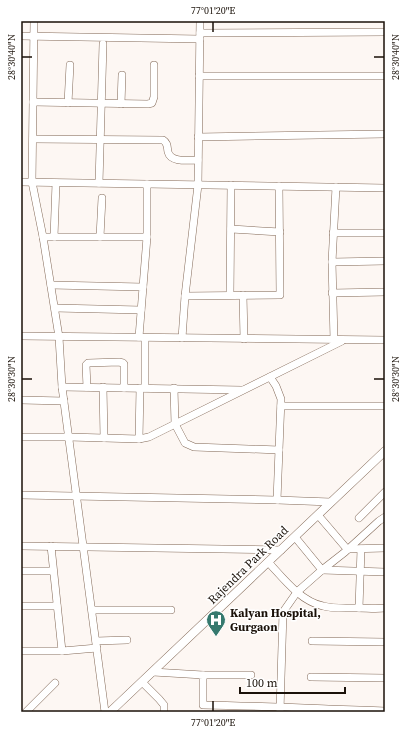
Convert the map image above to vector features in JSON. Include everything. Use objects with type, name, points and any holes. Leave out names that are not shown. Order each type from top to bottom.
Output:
[{"type":"street","points":[[34,21],[32,182],[43,237],[59,337],[62,386],[68,437],[105,712]]},
{"type":"street","points":[[182,338],[185,296],[198,185],[200,21]]},
{"type":"street","points":[[21,36],[200,36],[385,32]]},
{"type":"street","points":[[99,183],[102,44]]},
{"type":"street","points":[[68,103],[70,65]]},
{"type":"street","points":[[33,102],[148,104],[152,102],[154,97],[154,65]]},
{"type":"street","points":[[121,104],[122,75]]},
{"type":"street","points":[[199,76],[385,76]]},
{"type":"street","points":[[198,137],[385,134]]},
{"type":"street","points":[[33,139],[163,140],[166,143],[169,155],[171,157],[180,160],[198,160]]},
{"type":"street","points":[[21,182],[385,188]]},
{"type":"street","points":[[54,237],[56,183]]},
{"type":"street","points":[[139,439],[142,388],[141,310],[146,237],[146,184]]},
{"type":"street","points":[[230,295],[231,185]]},
{"type":"street","points":[[185,296],[280,295],[280,186]]},
{"type":"street","points":[[334,340],[332,262],[336,187]]},
{"type":"street","points":[[100,237],[102,198]]},
{"type":"street","points":[[231,229],[280,232]]},
{"type":"street","points":[[333,233],[385,233]]},
{"type":"street","points":[[43,237],[146,237]]},
{"type":"street","points":[[332,262],[385,261]]},
{"type":"street","points":[[51,285],[143,287]]},
{"type":"street","points":[[332,293],[385,292]]},
{"type":"street","points":[[243,295],[244,339]]},
{"type":"street","points":[[55,308],[141,310]]},
{"type":"street","points":[[21,336],[385,340]]},
{"type":"street","points":[[21,436],[139,439],[153,436],[345,340]]},
{"type":"street","points":[[87,387],[86,365],[88,363],[119,362],[124,364],[124,388]]},
{"type":"street","points":[[270,377],[276,386],[281,399],[277,500]]},
{"type":"street","points":[[62,386],[245,390]]},
{"type":"street","points":[[103,387],[104,438]]},
{"type":"street","points":[[174,388],[175,424],[185,443],[194,447],[279,450]]},
{"type":"street","points":[[21,400],[64,401]]},
{"type":"street","points":[[281,406],[385,406]]},
{"type":"street","name":"Rajendra Park Road","points":[[110,712],[385,451]]},
{"type":"street","points":[[359,518],[385,492]]},
{"type":"street","points":[[21,496],[332,502]]},
{"type":"street","points":[[318,515],[347,549],[385,548]]},
{"type":"street","points":[[280,710],[283,612],[297,592],[385,517]]},
{"type":"street","points":[[295,537],[322,570],[385,572]]},
{"type":"street","points":[[21,546],[281,550]]},
{"type":"street","points":[[51,546],[62,651]]},
{"type":"street","points":[[359,608],[361,549]]},
{"type":"street","points":[[268,562],[297,592],[307,600],[322,606],[374,609],[385,608]]},
{"type":"street","points":[[21,571],[53,571]]},
{"type":"street","points":[[21,606],[57,606]]},
{"type":"street","points":[[92,610],[171,610]]},
{"type":"street","points":[[21,651],[62,651],[127,640]]},
{"type":"street","points":[[312,641],[385,642]]},
{"type":"street","points":[[153,672],[203,675],[251,675]]},
{"type":"street","points":[[203,675],[203,708],[262,706],[280,710],[385,711]]},
{"type":"street","points":[[311,677],[385,678]]},
{"type":"street","points":[[142,682],[159,698],[164,706],[164,712]]},
{"type":"street","points":[[26,712],[55,683]]},
{"type":"place","name":"Kalyan Hospital, Gurgaon","points":[[216,637]]}]
